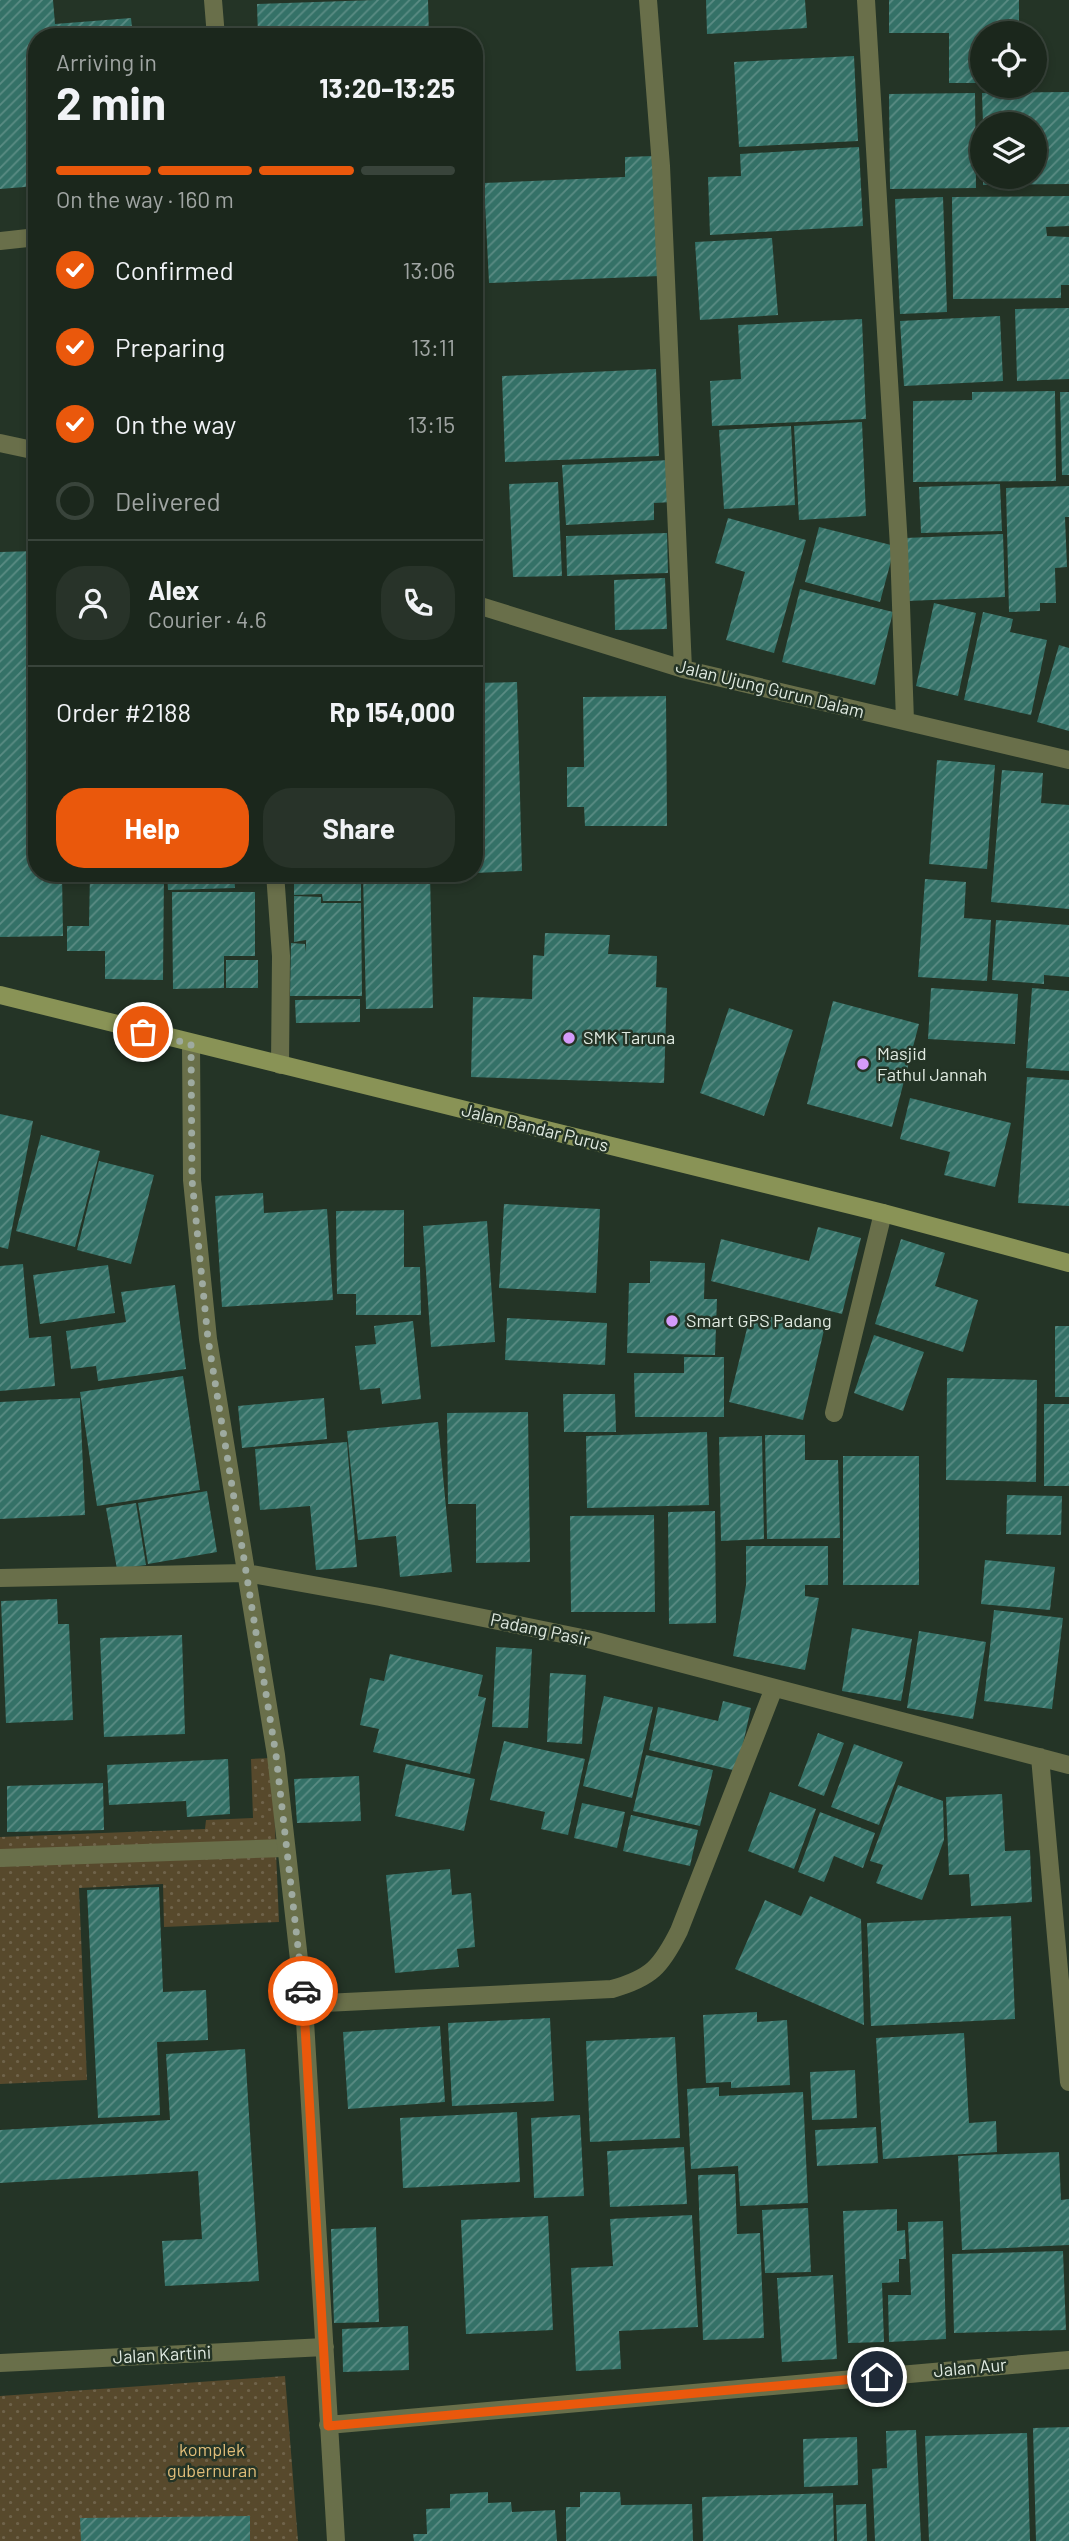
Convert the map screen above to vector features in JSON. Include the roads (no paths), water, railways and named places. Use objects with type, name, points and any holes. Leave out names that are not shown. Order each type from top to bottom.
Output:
[{"type":"street","points":[[213,0],[215,28]]},
{"type":"street","points":[[648,0],[661,166],[683,669]]},
{"type":"street","points":[[866,0],[899,547],[905,721]]},
{"type":"street","points":[[0,241],[28,238]]},
{"type":"street","points":[[0,443],[28,449]]},
{"type":"street","name":"Jalan Ujung Gurun Dalam","points":[[483,607],[683,669],[1069,760]]},
{"type":"street","points":[[276,882],[281,956],[280,1065]]},
{"type":"street","name":"Jalan Bandar Purus","points":[[0,995],[883,1213],[1069,1263]]},
{"type":"street","points":[[191,1044],[190,1143],[208,1339],[276,1755],[304,2004],[336,2541]]},
{"type":"street","points":[[834,1413],[883,1213]]},
{"type":"street","name":"Padang Pasir","points":[[0,1578],[246,1573],[592,1640],[1069,1765]]},
{"type":"street","points":[[304,2004],[612,1989],[633,1983],[652,1972],[666,1957],[679,1931],[775,1688]]},
{"type":"street","points":[[1040,1757],[1063,1924],[1069,2082]]},
{"type":"street","points":[[0,1858],[285,1848]]},
{"type":"street","name":"Jalan Kartini","points":[[0,2363],[325,2347]]},
{"type":"street","name":"Jalan Aur","points":[[328,2426],[1069,2360]]},
{"type":"place","name":"SMK Taruna","points":[[569,1038]]},
{"type":"place","name":"Masjid Fathul Jannah","points":[[863,1064]]},
{"type":"place","name":"Smart GPS Padang","points":[[672,1321]]},
{"type":"park label","name":"komplek gubernuran","points":[[212,2460]]}]
